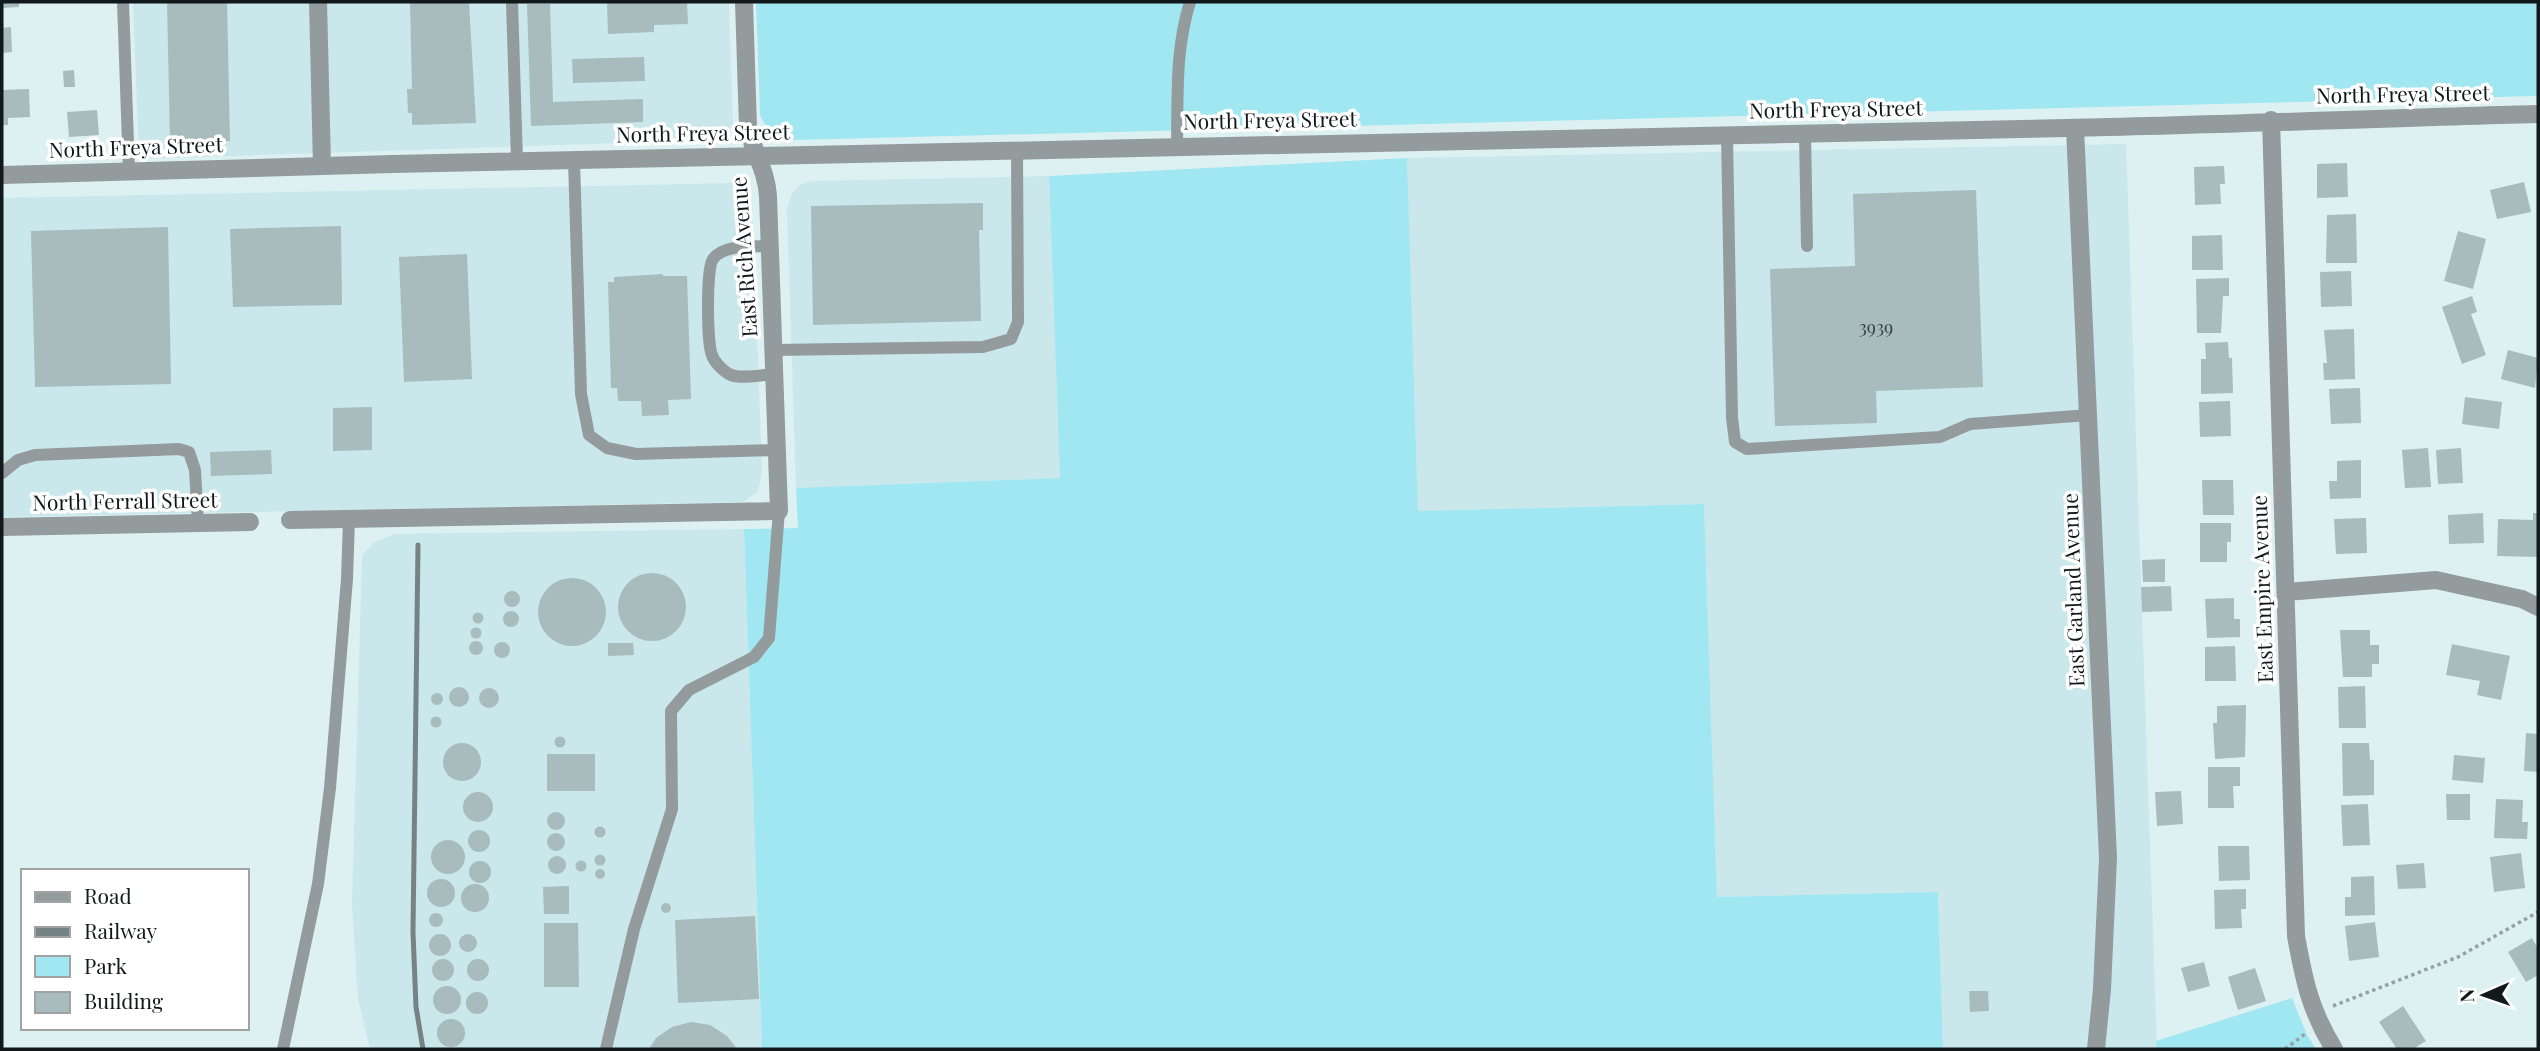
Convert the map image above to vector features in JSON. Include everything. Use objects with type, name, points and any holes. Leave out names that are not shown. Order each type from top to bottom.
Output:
[{"type":"street","points":[[318,2],[322,165]]},
{"type":"street","name":"East Rich Avenue","points":[[744,2],[748,127],[767,186],[779,512]]},
{"type":"street","name":"North Freya Street","points":[[2,175],[1177,145],[2075,128],[2538,114]]},
{"type":"street","name":"East Empire Avenue","points":[[2271,120],[2296,936],[2306,992],[2334,1049]]},
{"type":"street","name":"East Garland Avenue","points":[[2075,128],[2108,858],[2102,989],[2096,1049]]},
{"type":"street","points":[[290,520],[779,512]]},
{"type":"street","name":"North Ferrall Street","points":[[2,527],[250,522]]},
{"type":"street","points":[[2286,592],[2436,580],[2522,600],[2538,607]]},
{"type":"lane","points":[[123,2],[129,171]]},
{"type":"lane","points":[[512,2],[517,161]]},
{"type":"lane","points":[[1177,145],[1176,85],[1181,31],[1190,2]]},
{"type":"lane","points":[[1805,133],[1807,246]]},
{"type":"lane","points":[[1727,134],[1732,418],[1735,442],[1747,449],[1884,442],[1940,437],[1970,424],[2089,415]]},
{"type":"lane","points":[[773,350],[983,347],[1011,339],[1018,322],[1017,149]]},
{"type":"lane","points":[[574,160],[580,394],[589,435],[607,448],[636,454],[777,450]]},
{"type":"lane","points":[[770,246],[724,250],[713,258],[708,271],[709,320],[711,355],[721,368],[731,375],[774,374]]},
{"type":"lane","points":[[2,473],[18,460],[35,455],[180,449],[189,452],[195,470],[198,523]]},
{"type":"lane","points":[[607,1049],[634,929],[672,809],[671,711],[689,690],[754,657],[769,638],[779,512]]},
{"type":"lane","points":[[284,1049],[318,884],[330,788],[347,579],[349,519]]},
{"type":"path","points":[[2285,1049],[2318,1021],[2458,957],[2538,912]]},
{"type":"shaded area","points":[[133,2],[729,2],[733,124],[726,134],[714,140],[139,159]]},
{"type":"shaded area","points":[[2126,144],[2157,1049],[1943,1049],[1938,892],[1717,897],[1704,504],[1418,511],[1407,158]]},
{"type":"shaded area","points":[[1049,176],[1060,478],[796,488],[787,210],[791,195],[800,185],[812,181]]},
{"type":"shaded area","points":[[734,183],[746,189],[752,198],[762,470],[758,492],[743,502],[2,517],[2,198]]},
{"type":"shaded area","points":[[744,529],[762,1049],[370,1049],[358,999],[352,904],[362,556],[373,543],[394,534]]},
{"type":"green space","points":[[756,2],[2538,2],[2538,96],[794,140],[773,133],[760,115]]},
{"type":"green space","points":[[1407,158],[1418,511],[1704,504],[1717,897],[1938,892],[1943,1049],[762,1049],[744,529],[798,528],[796,488],[1060,478],[1049,176]]},
{"type":"green space","points":[[2292,998],[2307,1035],[2316,1049],[2157,1049],[2156,1041]]},
{"type":"building","points":[[2,2],[19,2],[19,7],[2,8]]},
{"type":"building","points":[[167,2],[227,2],[230,141],[170,142]]},
{"type":"building","points":[[410,2],[469,2],[476,123],[412,125],[412,113],[408,113],[407,89],[412,89]]},
{"type":"building","points":[[607,2],[687,2],[688,24],[654,25],[654,32],[608,34]]},
{"type":"building","points":[[527,4],[550,4],[553,102],[643,99],[643,122],[531,126]]},
{"type":"building","points":[[11,27],[12,52],[2,53],[2,28]]},
{"type":"building","points":[[644,57],[645,81],[573,83],[572,59]]},
{"type":"building","points":[[74,70],[75,87],[64,87],[63,71]]},
{"type":"building","points":[[29,89],[30,117],[8,118],[8,125],[2,125],[2,90]]},
{"type":"building","points":[[97,110],[99,135],[69,137],[67,112]]},
{"type":"building","points":[[2347,163],[2348,197],[2317,198],[2317,164]]},
{"type":"building","points":[[2224,166],[2225,184],[2220,184],[2221,204],[2195,205],[2194,167]]},
{"type":"building","points":[[2524,182],[2531,212],[2497,219],[2490,190]]},
{"type":"building","points":[[1976,190],[1983,387],[1876,391],[1877,423],[1775,426],[1770,269],[1855,266],[1853,194]]},
{"type":"building","points":[[983,203],[983,230],[979,230],[981,321],[813,325],[811,206]]},
{"type":"building","points":[[2356,214],[2357,263],[2326,263],[2327,215]]},
{"type":"building","points":[[341,226],[342,305],[233,307],[230,229]]},
{"type":"building","points":[[168,227],[171,384],[35,387],[31,231]]},
{"type":"building","points":[[2458,231],[2486,239],[2473,289],[2444,281]]},
{"type":"building","points":[[2222,235],[2223,270],[2192,270],[2192,236]]},
{"type":"building","points":[[467,254],[472,379],[404,382],[399,257]]},
{"type":"building","points":[[2351,271],[2352,306],[2321,307],[2320,272]]},
{"type":"building","points":[[663,274],[687,276],[691,399],[668,400],[669,415],[642,416],[641,401],[618,401],[617,388],[611,388],[608,282],[614,282],[614,277]]},
{"type":"building","points":[[2229,278],[2229,296],[2223,296],[2221,333],[2197,333],[2196,279]]},
{"type":"building","points":[[2472,296],[2477,312],[2471,314],[2486,355],[2462,364],[2442,307]]},
{"type":"building","points":[[2354,329],[2355,379],[2324,380],[2323,363],[2327,363],[2324,330]]},
{"type":"building","points":[[2228,342],[2229,358],[2232,358],[2233,393],[2201,394],[2201,359],[2206,359],[2205,343]]},
{"type":"building","points":[[2508,350],[2538,358],[2535,388],[2501,379]]},
{"type":"building","points":[[2360,388],[2361,423],[2331,424],[2329,389]]},
{"type":"building","points":[[2465,397],[2502,402],[2499,429],[2462,424]]},
{"type":"building","points":[[2230,401],[2231,436],[2200,437],[2199,402]]},
{"type":"building","points":[[372,407],[372,450],[333,451],[333,408]]},
{"type":"building","points":[[2428,448],[2431,487],[2405,488],[2402,450]]},
{"type":"building","points":[[2461,448],[2463,483],[2438,484],[2436,450]]},
{"type":"building","points":[[271,450],[272,474],[211,476],[210,452]]},
{"type":"building","points":[[2361,460],[2361,498],[2330,499],[2329,481],[2337,481],[2337,461]]},
{"type":"building","points":[[2202,480],[2233,480],[2234,515],[2203,515]]},
{"type":"building","points":[[2483,513],[2484,543],[2449,544],[2448,515]]},
{"type":"building","points":[[2533,513],[2538,513],[2538,557],[2497,556],[2498,519],[2533,520]]},
{"type":"building","points":[[2366,518],[2367,553],[2336,554],[2334,519]]},
{"type":"building","points":[[2200,523],[2231,523],[2227,562],[2200,562]]},
{"type":"building","points":[[2165,559],[2165,582],[2143,582],[2142,560]]},
{"type":"building","points":[[652,573],[665,576],[676,583],[683,594],[686,607],[683,620],[676,631],[665,638],[652,641],[639,638],[628,631],[621,620],[618,607],[621,594],[628,583],[639,576]]},
{"type":"building","points":[[572,578],[585,581],[596,588],[603,599],[606,612],[603,625],[596,636],[585,643],[572,646],[559,643],[548,636],[541,625],[538,612],[541,599],[548,588],[559,581]]},
{"type":"building","points":[[2171,586],[2172,611],[2142,612],[2141,587]]},
{"type":"building","points":[[509,591],[515,591],[520,599],[518,605],[509,607],[504,602],[504,596]]},
{"type":"building","points":[[2234,598],[2234,619],[2240,619],[2240,637],[2207,638],[2205,599]]},
{"type":"building","points":[[508,611],[514,611],[519,619],[517,625],[508,627],[503,622],[503,616]]},
{"type":"building","points":[[478,612],[484,618],[478,624],[472,618]]},
{"type":"building","points":[[476,627],[482,633],[476,639],[470,633]]},
{"type":"building","points":[[2340,630],[2370,630],[2370,645],[2379,645],[2379,664],[2372,664],[2372,677],[2343,677]]},
{"type":"building","points":[[476,641],[481,643],[481,653],[476,655],[471,653],[469,648],[471,643]]},
{"type":"building","points":[[502,642],[510,650],[502,658],[494,650]]},
{"type":"building","points":[[608,643],[633,643],[634,655],[608,656]]},
{"type":"building","points":[[2452,644],[2510,656],[2501,700],[2477,695],[2480,681],[2446,675]]},
{"type":"building","points":[[2235,646],[2236,681],[2205,681],[2205,647]]},
{"type":"building","points":[[2365,686],[2366,728],[2339,728],[2338,687]]},
{"type":"building","points":[[459,687],[466,690],[469,697],[466,704],[459,707],[452,704],[449,697],[452,690]]},
{"type":"building","points":[[489,688],[496,691],[499,698],[496,705],[489,708],[482,705],[479,698],[482,691]]},
{"type":"building","points":[[437,693],[443,699],[437,705],[431,699]]},
{"type":"building","points":[[2246,705],[2245,757],[2215,759],[2213,723],[2217,723],[2217,706]]},
{"type":"building","points":[[436,716],[442,722],[436,728],[430,722]]},
{"type":"building","points":[[2526,733],[2538,734],[2538,772],[2524,771]]},
{"type":"building","points":[[560,736],[566,742],[560,748],[554,742]]},
{"type":"building","points":[[462,743],[476,748],[481,762],[476,776],[462,781],[448,776],[443,762],[448,748]]},
{"type":"building","points":[[2342,743],[2369,743],[2370,760],[2374,760],[2374,795],[2343,796]]},
{"type":"building","points":[[547,754],[595,754],[595,791],[547,791]]},
{"type":"building","points":[[2454,755],[2485,758],[2483,783],[2452,780]]},
{"type":"building","points":[[2208,767],[2240,767],[2240,786],[2233,786],[2234,808],[2208,808]]},
{"type":"building","points":[[2181,791],[2183,824],[2157,826],[2155,792]]},
{"type":"building","points":[[478,792],[484,793],[492,801],[492,813],[484,821],[478,822],[472,821],[464,813],[463,807],[464,801],[472,793]]},
{"type":"building","points":[[2446,794],[2470,794],[2470,820],[2447,820]]},
{"type":"building","points":[[2496,799],[2523,800],[2522,822],[2528,822],[2527,839],[2494,838]]},
{"type":"building","points":[[2368,804],[2370,845],[2343,846],[2341,805]]},
{"type":"building","points":[[552,812],[560,812],[565,821],[563,828],[552,830],[547,825],[547,817]]},
{"type":"building","points":[[600,826],[606,832],[600,838],[594,832]]},
{"type":"building","points":[[479,830],[487,833],[490,841],[487,849],[479,852],[471,849],[468,841],[471,833]]},
{"type":"building","points":[[556,833],[562,836],[565,842],[562,848],[556,851],[550,848],[547,842],[550,836]]},
{"type":"building","points":[[448,840],[460,845],[465,857],[460,869],[448,874],[436,869],[431,857],[436,845]]},
{"type":"building","points":[[2218,846],[2249,846],[2250,880],[2219,881]]},
{"type":"building","points":[[2521,853],[2525,888],[2494,892],[2490,857]]},
{"type":"building","points":[[600,855],[604,856],[604,864],[600,865],[596,864],[595,860],[596,856]]},
{"type":"building","points":[[557,856],[563,859],[566,865],[563,871],[557,874],[551,871],[548,865],[551,859]]},
{"type":"building","points":[[480,861],[488,864],[491,872],[488,880],[480,883],[472,880],[469,872],[472,864]]},
{"type":"building","points":[[581,861],[585,862],[585,870],[581,871],[577,870],[576,866],[577,862]]},
{"type":"building","points":[[2424,863],[2426,888],[2398,889],[2396,865]]},
{"type":"building","points":[[600,869],[604,870],[604,878],[600,879],[596,878],[595,874],[596,870]]},
{"type":"building","points":[[2374,876],[2375,915],[2345,916],[2345,897],[2351,897],[2351,877]]},
{"type":"building","points":[[441,879],[451,883],[455,893],[451,903],[441,907],[431,903],[427,893],[431,883]]},
{"type":"building","points":[[475,884],[485,888],[489,898],[485,908],[475,912],[465,908],[461,898],[465,888]]},
{"type":"building","points":[[569,886],[569,914],[544,914],[543,887]]},
{"type":"building","points":[[2246,889],[2246,909],[2241,909],[2242,928],[2215,929],[2214,890]]},
{"type":"building","points":[[666,903],[670,904],[670,912],[666,913],[662,912],[661,908],[662,904]]},
{"type":"building","points":[[436,913],[441,915],[441,925],[436,927],[431,925],[429,920],[431,915]]},
{"type":"building","points":[[755,916],[759,999],[678,1003],[675,920]]},
{"type":"building","points":[[2375,922],[2379,957],[2349,961],[2345,926]]},
{"type":"building","points":[[544,923],[578,923],[579,987],[544,987]]},
{"type":"building","points":[[440,934],[448,937],[451,945],[448,953],[440,956],[432,953],[429,945],[432,937]]},
{"type":"building","points":[[468,934],[474,937],[477,943],[474,949],[468,952],[462,949],[459,943],[462,937]]},
{"type":"building","points":[[2532,938],[2538,949],[2538,975],[2526,982],[2508,952]]},
{"type":"building","points":[[443,959],[451,962],[454,970],[451,978],[443,981],[435,978],[432,970],[435,962]]},
{"type":"building","points":[[478,959],[486,962],[489,970],[486,978],[478,981],[470,978],[467,970],[470,962]]},
{"type":"building","points":[[2204,962],[2210,986],[2188,992],[2181,968]]},
{"type":"building","points":[[2255,968],[2266,1001],[2238,1010],[2228,977]]},
{"type":"building","points":[[447,986],[457,990],[461,1000],[457,1010],[447,1014],[437,1010],[433,1000],[437,990]]},
{"type":"building","points":[[1969,991],[1988,991],[1989,1011],[1970,1012]]},
{"type":"building","points":[[473,992],[481,992],[488,999],[488,1007],[481,1014],[473,1014],[466,1007],[466,999]]},
{"type":"building","points":[[2403,1006],[2426,1041],[2413,1049],[2397,1049],[2379,1022]]},
{"type":"building","points":[[451,1019],[461,1023],[465,1033],[461,1043],[451,1047],[441,1043],[437,1033],[441,1023]]},
{"type":"building","points":[[691,1022],[710,1025],[727,1036],[737,1049],[649,1049],[656,1038],[672,1027]]},
{"type":"railway","points":[[418,545],[413,932],[416,1007],[423,1049]]}]
